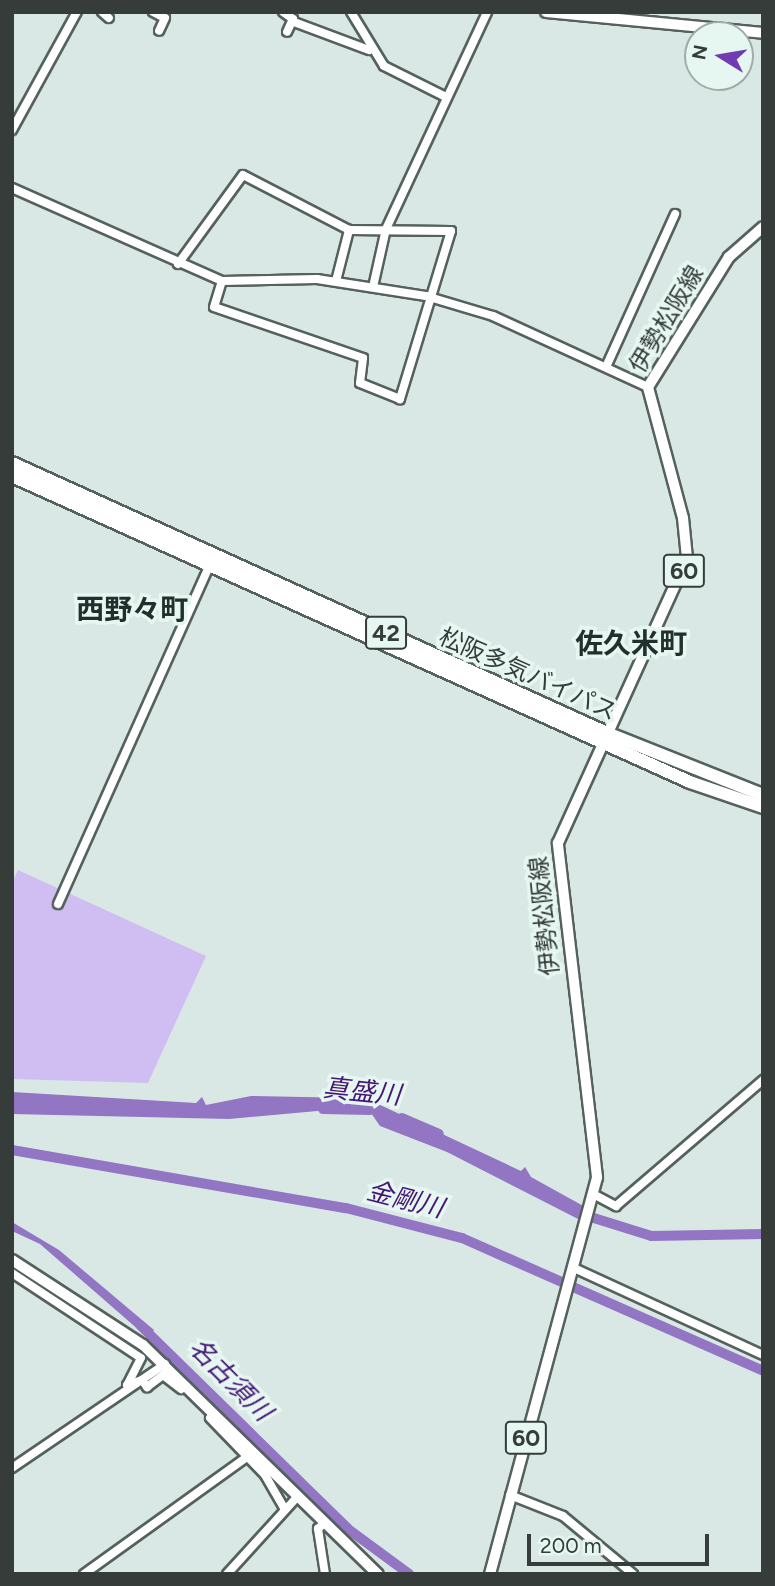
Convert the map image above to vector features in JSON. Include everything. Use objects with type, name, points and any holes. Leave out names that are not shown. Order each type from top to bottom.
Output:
[{"type":"highway","name":"松阪多気バイパス","points":[[12,463],[212,560],[763,807]]},
{"type":"highway","name":"松阪多気バイパス","points":[[12,476],[212,560]]},
{"type":"highway","name":"松阪多気バイパス","points":[[605,738],[763,795]]},
{"type":"main road","points":[[546,12],[763,33]]},
{"type":"main road","name":"伊勢松阪線","points":[[490,1574],[559,1301],[574,1268],[594,1198],[557,849],[687,558],[683,519],[648,387],[729,257],[763,227]]},
{"type":"main road","points":[[14,1266],[165,1364],[378,1574]]},
{"type":"street","points":[[12,130],[77,12]]},
{"type":"street","points":[[153,12],[165,18],[159,31]]},
{"type":"street","points":[[283,12],[293,22],[369,50]]},
{"type":"street","points":[[351,12],[369,50],[384,66],[446,97]]},
{"type":"street","points":[[373,287],[375,251],[487,12]]},
{"type":"street","points":[[287,32],[293,22]]},
{"type":"street","points":[[178,264],[238,176],[349,230],[451,231],[433,298],[400,399],[360,383],[363,358],[214,307],[222,281]]},
{"type":"street","points":[[12,188],[178,264],[222,281],[248,276],[336,281],[433,298],[493,316],[648,387]]},
{"type":"street","points":[[606,367],[676,214]]},
{"type":"street","points":[[336,281],[349,230]]},
{"type":"street","points":[[58,904],[166,670],[212,560]]},
{"type":"street","points":[[730,783],[763,788]]},
{"type":"street","points":[[594,1198],[616,1206],[763,1080]]},
{"type":"street","points":[[14,1266],[22,1279],[141,1358],[127,1385]]},
{"type":"street","points":[[574,1268],[763,1355]]},
{"type":"street","points":[[12,1468],[127,1385],[165,1364]]},
{"type":"street","points":[[127,1385],[142,1380],[147,1387],[163,1375],[247,1457],[285,1509]]},
{"type":"street","points":[[84,1574],[247,1457]]},
{"type":"street","points":[[510,1495],[563,1516],[634,1574]]},
{"type":"street","points":[[227,1574],[297,1497]]},
{"type":"street","points":[[324,1574],[318,1529],[325,1522]]},
{"type":"shaded area","points":[[18,870],[206,956],[148,1083],[12,1079],[12,883]]},
{"type":"shaded area","points":[[12,1092],[196,1103],[202,1097],[206,1105],[251,1096],[353,1098],[376,1103],[521,1171],[525,1167],[531,1177],[587,1208],[584,1222],[447,1152],[380,1126],[371,1113],[350,1108],[229,1119],[12,1114]]},
{"type":"shaded area","points":[[12,1222],[59,1250],[154,1330],[148,1338],[40,1244],[12,1231]]},
{"type":"waterway","name":"真盛川","points":[[323,1109],[370,1110]]},
{"type":"waterway","name":"真盛川","points":[[402,1118],[439,1134]]},
{"type":"waterway","name":"金剛川","points":[[12,1150],[346,1208],[462,1238],[763,1371]]},
{"type":"waterway","name":"真盛川","points":[[581,1214],[651,1236],[763,1234]]},
{"type":"waterway","name":"名古須川","points":[[140,1325],[348,1529],[409,1574]]},
{"type":"district","name":"西野々町","points":[[132,609]]},
{"type":"district","name":"佐久米町","points":[[631,643]]}]
